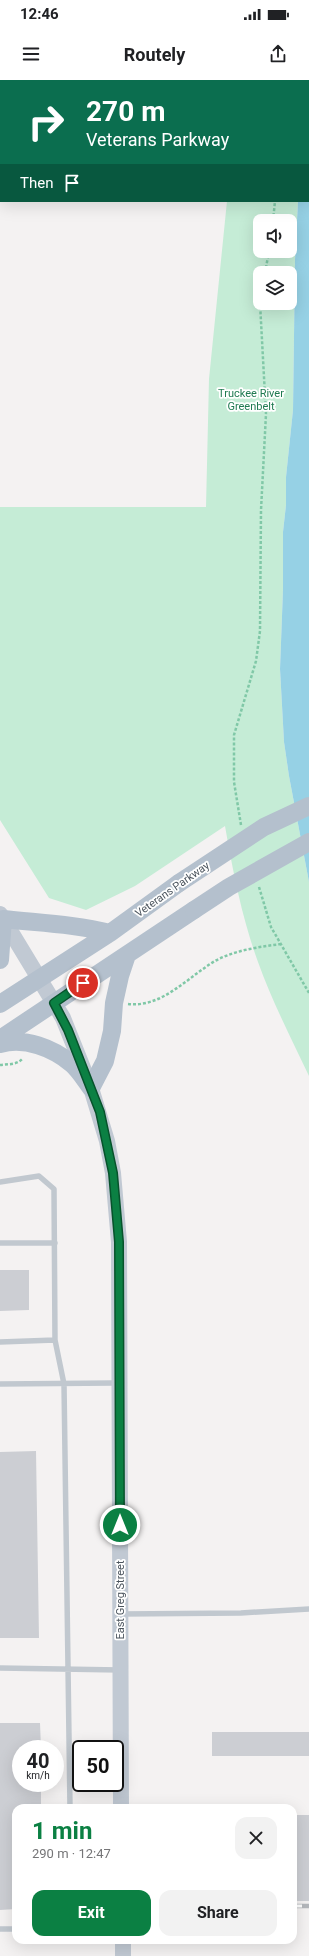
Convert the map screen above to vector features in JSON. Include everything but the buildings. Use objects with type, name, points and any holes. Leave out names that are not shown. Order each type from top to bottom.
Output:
[{"type":"main road","name":"Veterans Parkway","points":[[0,1004],[110,933],[179,883],[264,827],[309,806]]},
{"type":"main road","points":[[0,1039],[229,887],[309,842]]},
{"type":"main road","points":[[0,960],[2,917],[71,927],[86,927],[110,933]]},
{"type":"main road","name":"East Greg Street","points":[[2,917],[54,1003],[68,1030],[91,1088],[108,1147],[113,1173],[119,1227],[119,1614],[121,1804]]},
{"type":"main road","points":[[0,1044],[24,1042],[54,1051],[73,1065],[91,1088],[105,1061],[112,1031],[114,1003],[120,976],[127,955]]},
{"type":"main road","points":[[123,1944],[123,1956]]},
{"type":"lane","points":[[0,1182],[39,1176],[54,1189],[55,1340],[64,1384],[70,1804]]},
{"type":"lane","points":[[0,1242],[55,1243]]},
{"type":"lane","points":[[0,1342],[55,1340]]},
{"type":"lane","points":[[0,1384],[114,1383]]},
{"type":"lane","points":[[119,1614],[241,1613],[309,1609]]},
{"type":"lane","points":[[0,1668],[120,1670]]},
{"type":"lane","points":[[0,1929],[12,1929]]},
{"type":"path","points":[[274,214],[275,202]]},
{"type":"path","points":[[241,827],[234,782],[234,735],[256,660],[260,630],[261,510],[266,414],[260,310]]},
{"type":"path","points":[[258,882],[271,927],[309,993]]},
{"type":"path","points":[[122,1004],[135,1005],[152,1002],[165,996],[215,961],[231,954],[280,944]]},
{"type":"path","points":[[0,1065],[21,1061],[25,1056]]},
{"type":"green space","name":"Truckee River Greenbelt","points":[[227,202],[298,202],[297,221],[297,214],[253,214],[253,258],[295,258],[295,266],[253,266],[253,310],[294,310],[293,410],[286,477],[286,505],[283,532],[283,589],[280,669],[284,742],[309,882],[309,1076],[269,991],[252,945],[238,895],[225,826],[135,886],[86,910],[49,898],[0,820],[0,507],[206,507],[209,379]]},
{"type":"water","points":[[298,202],[309,202],[309,882],[284,742],[280,669],[283,589],[283,532],[286,505],[286,477],[293,410],[294,310],[297,310],[297,266],[295,266],[295,258],[297,258]]},
{"type":"railway","points":[[297,1906],[309,1906]]},
{"type":"route","points":[[83,983],[54,1003],[63,1018],[100,1112],[113,1173],[118,1213],[119,1242],[120,1525]]}]
